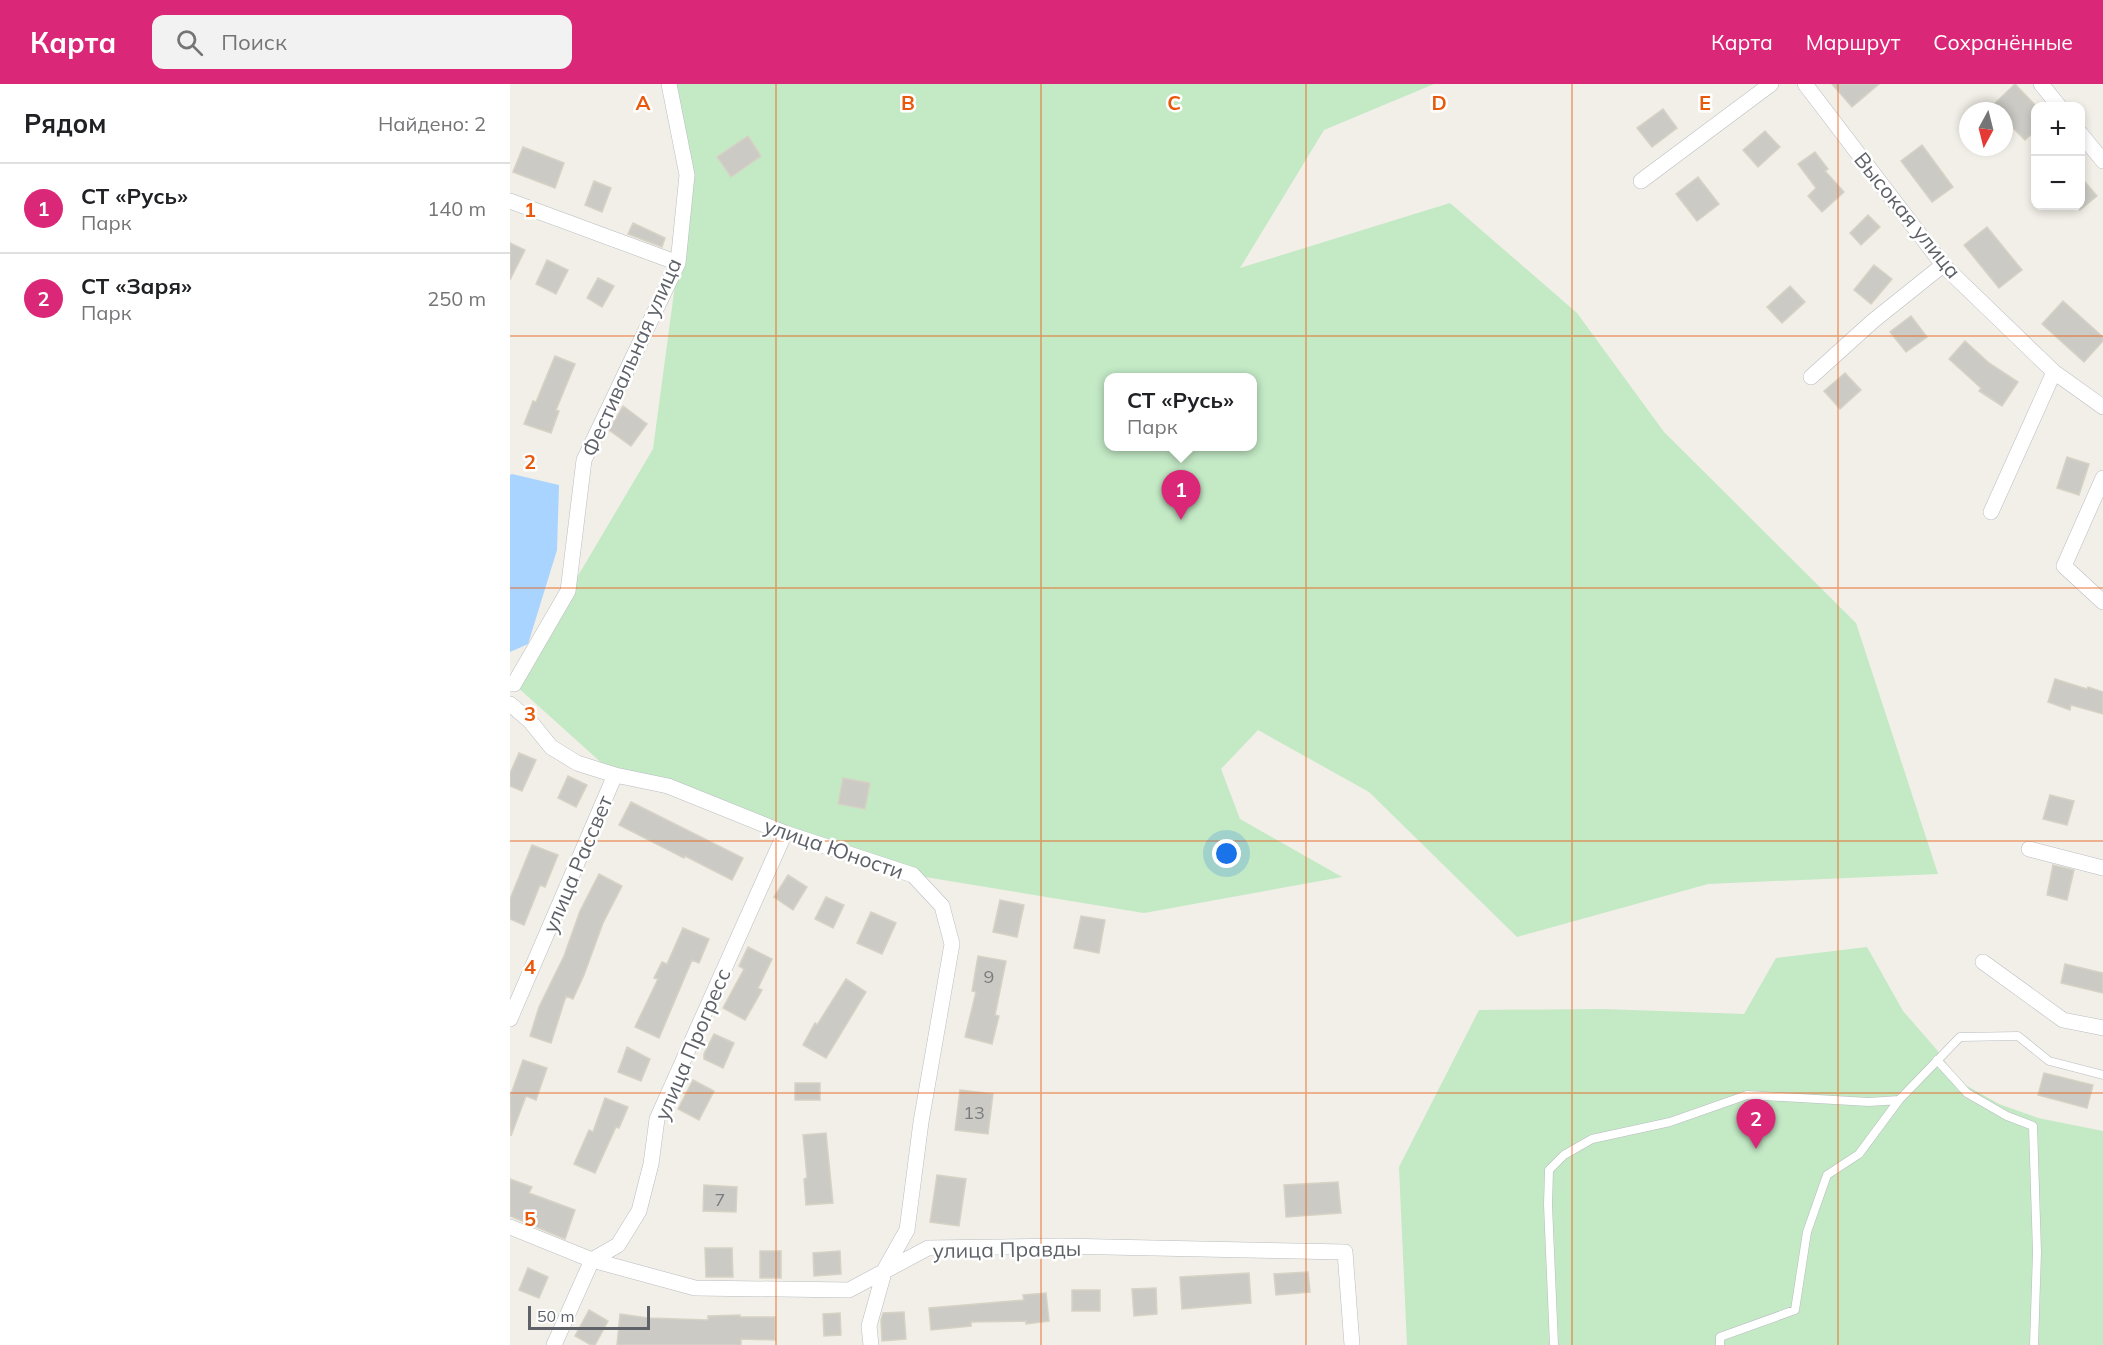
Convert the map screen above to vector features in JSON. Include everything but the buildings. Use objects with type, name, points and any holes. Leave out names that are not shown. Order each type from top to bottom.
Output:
[{"type":"street","name":"Фестивальная улица","points":[[510,684],[514,684],[568,591],[584,460],[678,263],[687,175],[669,84]]},
{"type":"street","points":[[1641,182],[1771,84]]},
{"type":"street","name":"Высокая улица","points":[[1805,84],[1943,265],[2054,372],[2103,407]]},
{"type":"street","points":[[2041,84],[2056,102]]},
{"type":"street","points":[[2085,139],[2103,161]]},
{"type":"street","points":[[510,201],[678,263]]},
{"type":"street","points":[[1811,377],[1873,321],[1943,265]]},
{"type":"street","points":[[1991,512],[2054,372]]},
{"type":"street","points":[[2103,478],[2064,566],[2103,602]]},
{"type":"street","name":"улица Юности","points":[[510,704],[530,721],[551,747],[577,763],[615,775],[668,786],[785,833],[913,874],[942,906],[952,944],[921,1122],[908,1230],[885,1269],[869,1326],[871,1345]]},
{"type":"street","name":"улица Рассвет","points":[[510,1020],[615,775]]},
{"type":"street","name":"улица Прогресс","points":[[592,1260],[618,1245],[639,1211],[651,1164],[657,1119],[785,833]]},
{"type":"street","points":[[2029,849],[2103,868]]},
{"type":"street","points":[[1983,962],[2063,1020],[2103,1028]]},
{"type":"street","name":"улица Правды","points":[[510,1227],[592,1260],[695,1288],[849,1290],[928,1248],[1060,1246],[1345,1252],[1352,1345]]},
{"type":"street","points":[[554,1345],[592,1260]]},
{"type":"lane","points":[[1720,1345],[1720,1337],[1795,1310],[1807,1232],[1827,1175],[1859,1154],[1899,1100],[1960,1037],[2018,1036],[2049,1061],[2103,1075]]},
{"type":"lane","points":[[1937,1060],[1967,1093],[2007,1116],[2033,1126],[2037,1252],[2034,1345]]},
{"type":"lane","points":[[1554,1345],[1548,1205],[1549,1170],[1564,1155],[1592,1139],[1670,1122],[1748,1095],[1869,1102],[1899,1100]]},
{"type":"green space","points":[[669,84],[1434,84],[1324,130],[1240,268],[1450,203],[1577,313],[1664,432],[1856,623],[1938,874],[1708,884],[1517,937],[1369,792],[1258,730],[1221,769],[1240,819],[1342,877],[1144,913],[913,875],[615,775],[514,684],[653,449],[678,263],[687,175]]},
{"type":"green space","points":[[1867,947],[1903,1011],[1937,1050],[1960,1082],[1999,1104],[2038,1118],[2103,1131],[2103,1345],[1407,1345],[1399,1167],[1479,1010],[1603,1009],[1744,1014],[1776,958]]},
{"type":"water","points":[[510,475],[559,485],[557,550],[528,644],[510,652]]},
{"type":"place","name":"СТ «Русь»","points":[[1181,520]]},
{"type":"place","name":"СТ «Заря»","points":[[1756,1149]]}]
